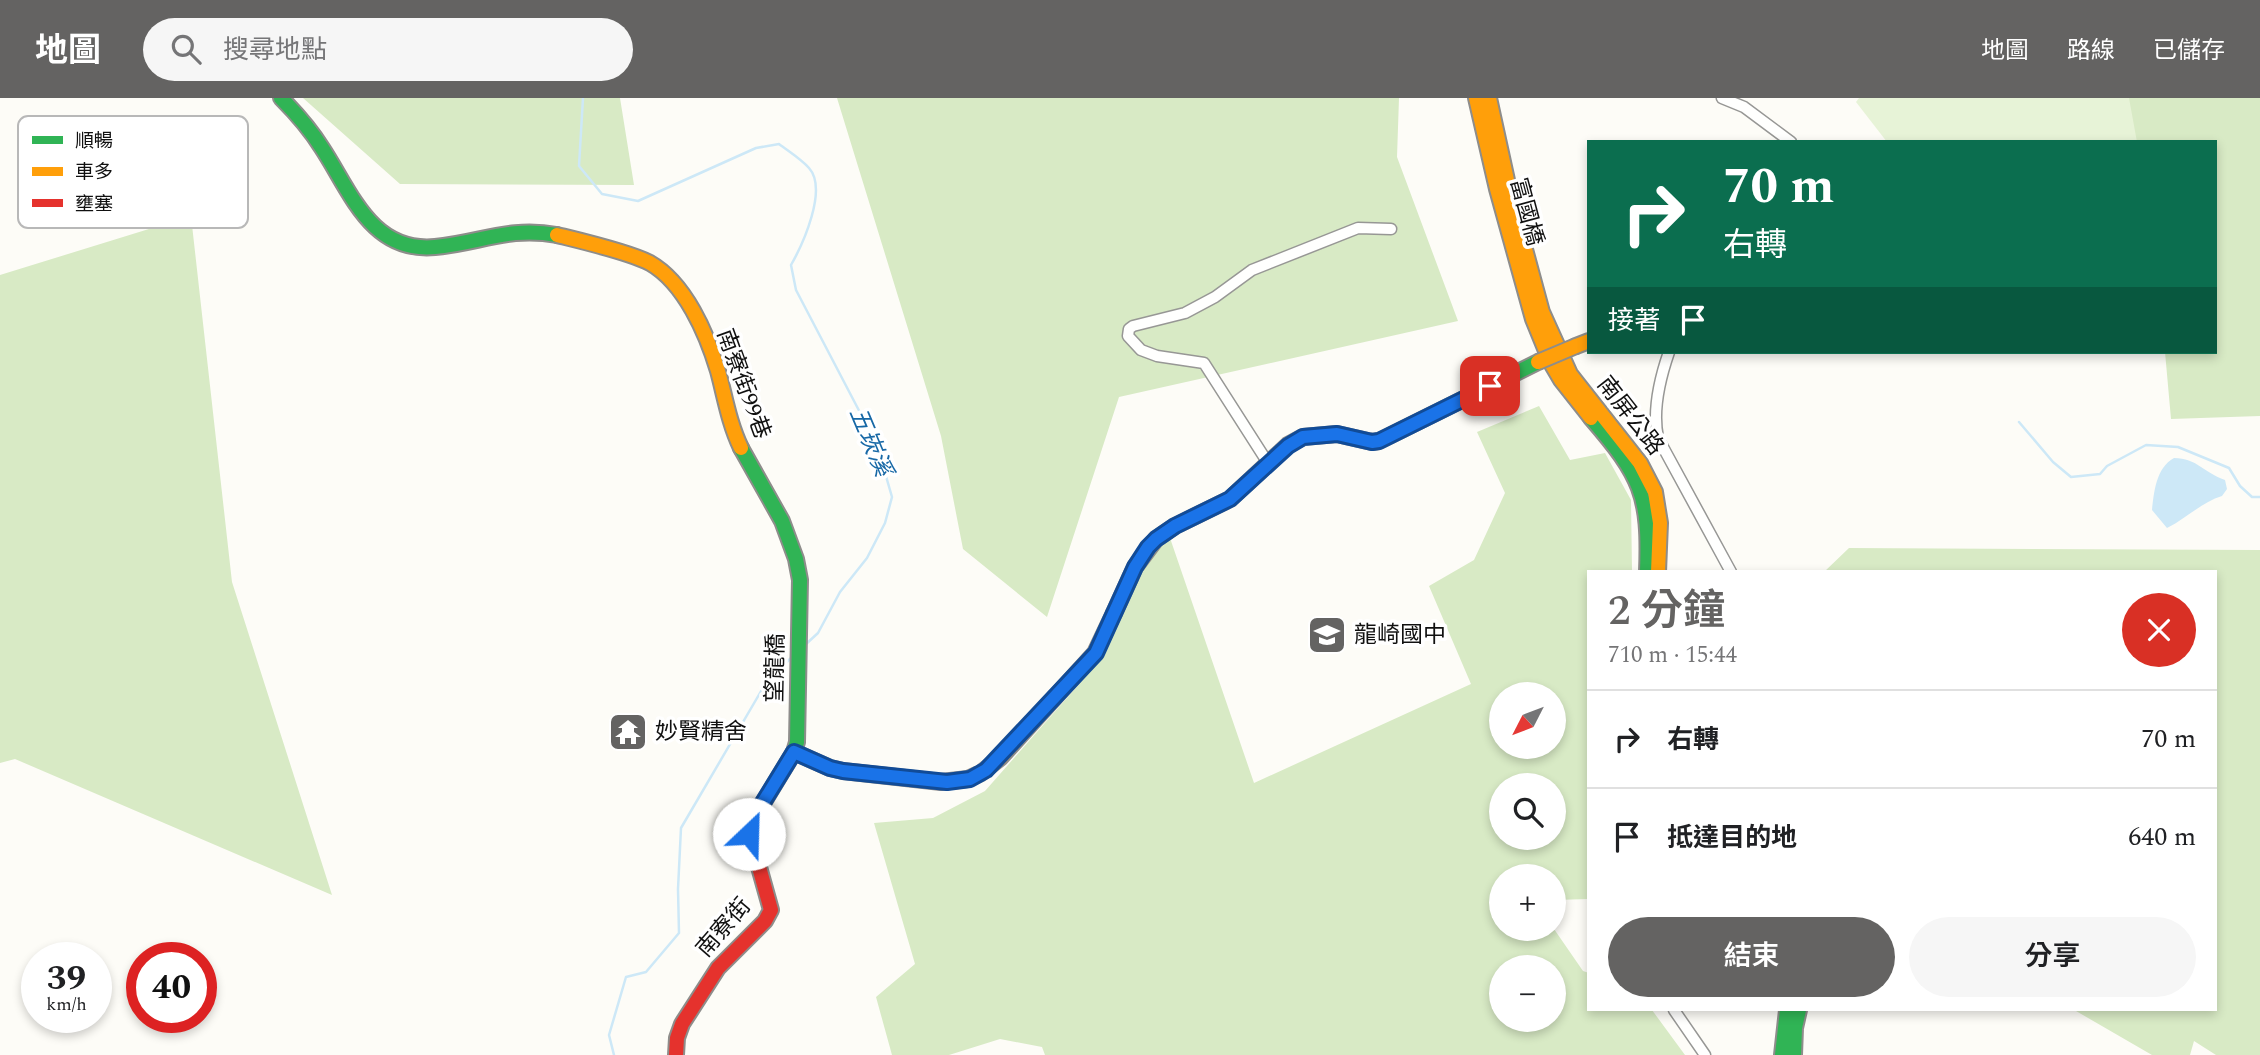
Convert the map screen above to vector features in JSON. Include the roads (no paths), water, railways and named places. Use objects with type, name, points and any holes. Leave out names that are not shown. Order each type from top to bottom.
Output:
[{"type":"street","name":"南寮街99巷","points":[[281,98],[313,133],[356,205],[393,243],[408,247],[439,246],[526,230],[646,261],[668,276],[681,294],[718,370],[732,430],[791,537],[799,564],[800,604]]},
{"type":"street","name":"富國橋","points":[[1476,98],[1495,185],[1523,288],[1546,334]]},
{"type":"street","name":"富國橋","points":[[1489,98],[1510,194],[1546,334]]},
{"type":"street","points":[[1723,98],[1744,107],[1788,140]]},
{"type":"street","points":[[1268,463],[1204,363],[1157,356],[1141,350],[1128,336],[1129,329],[1185,313],[1214,297],[1252,270],[1358,228],[1391,229]]},
{"type":"street","name":"南屏公路","points":[[1546,334],[1550,362],[1637,481],[1647,510],[1647,570]]},
{"type":"street","name":"南屏公路","points":[[1546,334],[1570,374],[1648,477],[1655,492],[1660,523],[1658,570]]},
{"type":"street","points":[[794,752],[843,771],[938,781],[970,779],[986,770],[1096,653],[1126,584],[1148,547],[1165,532],[1230,499],[1288,446],[1303,437],[1337,434],[1372,442],[1379,441],[1538,362],[1582,344]]},
{"type":"street","points":[[1668,354],[1658,393],[1658,438],[1730,570]]},
{"type":"street","name":"望龍橋","points":[[794,752],[798,732],[800,604]]},
{"type":"street","name":"南寮街","points":[[676,1055],[677,1038],[682,1024],[718,968],[769,916],[769,903],[749,834],[751,822],[794,752]]},
{"type":"street","points":[[1675,1011],[1705,1055]]},
{"type":"street","points":[[1782,1055],[1787,1011]]},
{"type":"street","points":[[1794,1055],[1799,1011]]},
{"type":"water","points":[[2174,458],[2189,460],[2225,480],[2227,489],[2222,496],[2167,528],[2152,510],[2160,474]]},
{"type":"waterway","name":"五崁溪","points":[[583,98],[579,166],[602,194],[638,201],[756,148],[779,144],[806,165],[814,177],[816,189],[812,216],[791,265],[796,290],[877,445],[892,497],[885,523],[867,558],[840,592],[818,633],[805,645]]},
{"type":"waterway","points":[[2019,422],[2053,462],[2071,477],[2100,474],[2107,466],[2146,445],[2178,447],[2229,468],[2240,486],[2252,497],[2260,497]]},
{"type":"waterway","name":"五崁溪","points":[[614,1055],[609,1035],[626,977],[646,972],[679,933],[681,828],[767,681],[792,657]]},
{"type":"place","name":"龍崎國中","points":[[1327,635]]},
{"type":"place","name":"妙賢精舍","points":[[628,732]]}]
